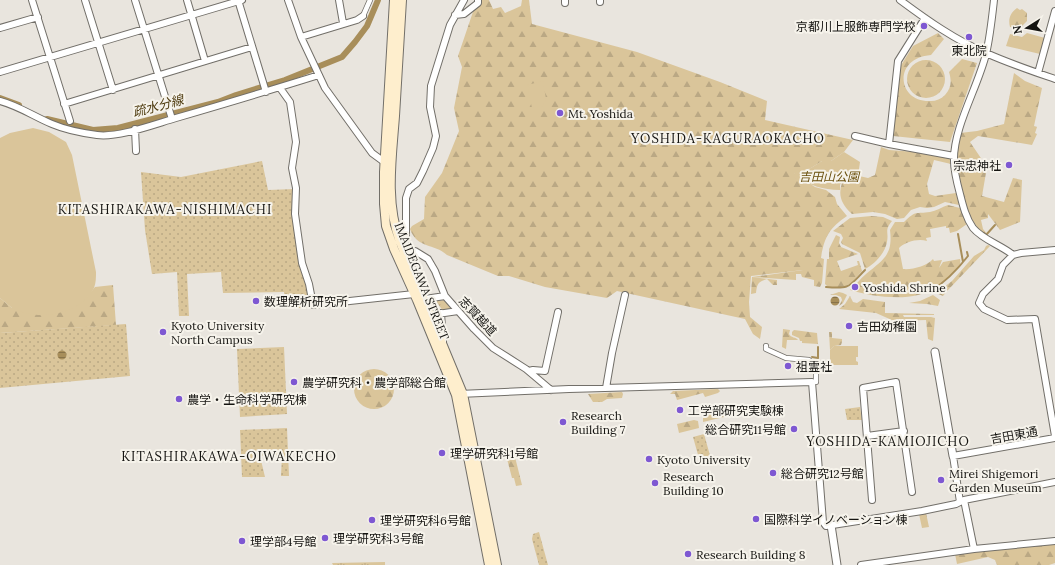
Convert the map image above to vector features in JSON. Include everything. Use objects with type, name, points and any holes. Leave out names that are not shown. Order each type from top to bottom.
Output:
[{"type":"main road","name":"IMAIDEGAWA STREET","points":[[394,0],[388,165],[395,229],[443,344],[459,394],[497,565]]},
{"type":"main road","name":"IMAIDEGAWA STREET","points":[[402,0],[384,204],[386,226],[394,249],[459,394],[489,565]]},
{"type":"street","points":[[32,0],[70,121]]},
{"type":"street","points":[[85,0],[113,90]]},
{"type":"street","points":[[135,0],[172,119]]},
{"type":"street","points":[[186,0],[205,61]]},
{"type":"street","points":[[0,72],[240,0],[252,47],[266,92]]},
{"type":"street","points":[[288,0],[301,37],[332,98],[372,153],[388,165]]},
{"type":"street","points":[[339,0],[343,23]]},
{"type":"street","points":[[301,37],[357,20],[363,16],[370,0]]},
{"type":"street","points":[[403,251],[406,239],[406,198],[409,189],[417,183],[433,148],[436,136],[430,107],[431,86],[443,45],[455,15],[464,0]]},
{"type":"street","points":[[455,15],[464,14],[478,3],[478,0]]},
{"type":"street","points":[[900,0],[958,39],[986,53],[1055,79]]},
{"type":"street","points":[[994,0],[986,53],[960,129],[954,156],[954,173],[963,206],[972,226],[982,236],[999,245],[1013,255]]},
{"type":"street","points":[[1038,73],[1055,11]]},
{"type":"street","points":[[0,28],[38,17]]},
{"type":"street","points":[[889,144],[898,61],[925,18]]},
{"type":"street","points":[[64,104],[252,47]]},
{"type":"street","points":[[0,101],[16,106],[53,125],[77,132],[111,135],[280,88],[319,75]]},
{"type":"street","points":[[280,88],[290,102],[296,142],[292,168],[296,188],[295,214],[302,263],[309,284],[313,305],[414,294]]},
{"type":"street","points":[[135,129],[136,151]]},
{"type":"street","points":[[855,136],[954,156]]},
{"type":"street","points":[[1055,250],[1013,255],[1003,264],[998,278],[983,294],[979,303],[984,309],[1007,320],[1035,319],[1055,437]]},
{"type":"street","name":"志賀越道","points":[[403,251],[415,252],[428,260],[435,271],[445,296],[493,348],[529,371],[551,390]]},
{"type":"street","points":[[606,388],[625,295]]},
{"type":"street","points":[[424,299],[445,296]]},
{"type":"street","points":[[431,315],[458,311]]},
{"type":"street","points":[[529,371],[545,371],[558,312]]},
{"type":"street","points":[[441,313],[443,344]]},
{"type":"street","points":[[766,346],[766,349],[786,358],[809,360],[816,367],[814,382],[823,522],[826,526],[922,511],[956,504],[962,501],[1055,482]]},
{"type":"street","points":[[935,352],[953,456],[974,549]]},
{"type":"street","points":[[459,394],[814,382]]},
{"type":"street","points":[[872,500],[863,388],[896,382],[912,492]]},
{"type":"street","points":[[867,436],[904,431]]},
{"type":"street","name":"吉田東通","points":[[953,456],[1055,437]]},
{"type":"street","points":[[831,525],[837,565]]},
{"type":"street","points":[[861,565],[974,549],[1055,541]]},
{"type":"green space","points":[[477,0],[489,0],[493,9],[501,7],[505,13],[521,6],[522,0],[529,0],[532,24],[637,52],[720,82],[767,101],[765,120],[853,140],[844,152],[831,161],[822,161],[811,168],[794,173],[815,187],[826,190],[835,197],[837,204],[847,216],[832,229],[826,239],[821,258],[824,259],[822,283],[820,287],[814,286],[814,280],[802,277],[801,274],[796,274],[796,280],[752,277],[803,270],[751,276],[749,302],[750,317],[762,327],[760,339],[753,334],[745,319],[617,291],[607,298],[545,287],[509,276],[498,276],[447,255],[442,251],[417,240],[410,229],[412,226],[424,219],[425,197],[442,173],[459,131],[454,108],[462,67],[458,56]]},
{"type":"green space","points":[[1017,8],[1020,10],[1022,9],[1027,13],[1027,21],[1020,28],[1010,27],[1010,16]]},
{"type":"green space","points":[[938,33],[944,39],[931,55],[918,58],[910,64],[905,71],[904,80],[906,88],[911,95],[920,100],[935,101],[942,98],[947,92],[950,87],[949,72],[962,59],[977,63],[950,142],[893,136],[900,67],[913,46]]},
{"type":"green space","points":[[1027,33],[1045,38],[1040,54],[1006,46],[1010,34],[1022,37]]},
{"type":"green space","points":[[926,60],[936,63],[942,69],[945,79],[942,89],[936,95],[926,98],[916,95],[910,89],[907,79],[910,69],[916,63]]},
{"type":"green space","points":[[1014,73],[1025,81],[1042,88],[1034,126],[1037,127],[1035,133],[1037,134],[1032,145],[978,136],[970,142],[987,167],[982,196],[1004,202],[1013,178],[1022,180],[1020,222],[1000,230],[988,214],[988,218],[981,220],[983,229],[987,234],[986,236],[979,230],[969,215],[955,162],[960,133],[977,131],[1004,124]]},
{"type":"green space","points":[[543,81],[546,99],[543,106],[532,108],[527,85]]},
{"type":"green space","points":[[33,128],[49,132],[66,142],[72,155],[96,272],[95,286],[88,297],[69,310],[46,315],[34,315],[22,312],[12,308],[0,298],[0,138],[10,133]]},
{"type":"green space","points":[[881,147],[889,150],[943,154],[951,157],[951,164],[934,160],[927,184],[929,194],[935,196],[956,193],[959,205],[945,202],[934,207],[920,207],[911,210],[904,218],[897,219],[885,214],[873,212],[852,214],[841,199],[840,190],[843,179],[846,173],[868,178],[875,175]]},
{"type":"green space","name":"吉田山公園","points":[[844,152],[860,162],[858,176],[846,173],[840,185],[840,190],[822,188],[795,178],[794,172],[811,168],[822,161],[831,161]]},
{"type":"green space","points":[[262,161],[268,190],[295,189],[311,308],[285,308],[284,292],[223,293],[221,272],[187,274],[189,316],[179,316],[177,272],[152,274],[145,230],[141,172],[181,177]]},
{"type":"green space","points":[[948,205],[960,208],[967,224],[957,231],[950,233],[949,228],[946,228],[946,226],[930,229],[931,237],[926,238],[927,241],[912,241],[899,248],[903,269],[919,267],[927,264],[933,259],[934,261],[942,260],[939,268],[943,262],[960,259],[958,269],[947,279],[931,290],[922,294],[902,297],[884,297],[850,290],[886,256],[890,245],[890,230],[895,222],[904,222],[914,214],[925,213]]},
{"type":"green space","points":[[871,216],[883,217],[892,221],[887,229],[887,242],[882,254],[876,261],[865,269],[860,253],[842,244],[841,242],[843,238],[841,234],[833,231],[850,218]]},
{"type":"green space","points":[[836,235],[840,237],[839,243],[841,247],[858,254],[837,261],[841,271],[858,265],[857,261],[859,261],[862,271],[848,285],[828,287],[825,284],[827,259],[829,259],[829,249]]},
{"type":"green space","points":[[988,245],[990,246],[943,296],[936,293],[952,281],[974,256],[984,250]]},
{"type":"green space","points":[[752,277],[777,280],[777,285],[773,285],[767,279],[758,284],[756,293],[751,294]]},
{"type":"green space","points":[[113,285],[116,325],[0,333],[0,298],[12,308],[86,298],[95,287]]},
{"type":"green space","points":[[839,292],[847,295],[843,303],[839,306],[842,300],[841,297],[830,295]]},
{"type":"green space","points":[[933,295],[940,300],[938,306],[909,303],[920,301]]},
{"type":"green space","points":[[850,296],[853,302],[857,303],[863,299],[885,302],[885,313],[934,314],[903,315],[904,317],[935,318],[933,341],[928,339],[926,320],[894,321],[876,313],[839,309],[845,304]]},
{"type":"green space","points":[[445,300],[451,309],[443,311],[436,301]]},
{"type":"green space","points":[[126,324],[130,376],[0,388],[0,333]]},
{"type":"green space","points":[[783,329],[790,330],[789,334],[798,340],[787,340],[786,349],[782,347]]},
{"type":"green space","points":[[794,330],[817,333],[818,344],[802,343],[799,338],[792,335]]},
{"type":"green space","points":[[829,332],[832,332],[832,338],[842,339],[841,345],[834,346],[830,350]]},
{"type":"green space","points":[[834,346],[858,346],[858,357],[856,357],[856,361],[858,362],[858,365],[830,365],[830,350]]},
{"type":"green space","points":[[284,347],[287,414],[240,417],[237,349]]},
{"type":"green space","points":[[370,369],[378,369],[385,372],[391,378],[394,389],[391,400],[385,406],[378,409],[370,409],[363,406],[357,400],[354,393],[354,385],[357,378],[363,372]]},
{"type":"green space","points":[[718,389],[720,391],[718,393],[705,397],[703,393],[677,400],[675,394],[670,394],[673,391]]},
{"type":"green space","points":[[622,392],[622,398],[607,399],[602,402],[593,402],[588,394]]},
{"type":"green space","points":[[860,407],[862,420],[847,420],[845,409]]},
{"type":"green space","points":[[721,411],[723,412],[724,417],[703,422],[703,416]]},
{"type":"green space","points":[[694,420],[698,421],[699,428],[679,433],[677,424]]},
{"type":"green space","points":[[287,428],[289,476],[281,476],[282,455],[260,456],[265,477],[242,477],[240,430]]},
{"type":"green space","points":[[704,434],[711,459],[700,462],[693,437]]},
{"type":"green space","points":[[515,457],[522,485],[516,486],[514,478],[512,478],[507,459]]},
{"type":"green space","points":[[926,513],[929,527],[922,528],[919,514]]},
{"type":"green space","points":[[539,532],[548,565],[539,565],[532,539],[533,534]]},
{"type":"green space","points":[[1055,543],[1055,563],[1049,565],[997,565],[995,560],[988,557],[957,564],[955,554]]},
{"type":"green space","points":[[385,562],[385,565],[333,565],[332,563]]},
{"type":"shaded area","points":[[835,296],[840,301],[835,306],[830,301]]},
{"type":"shaded area","points":[[62,350],[67,355],[62,360],[57,355]]},
{"type":"waterway","name":"疏水分線","points":[[47,119],[93,130],[118,128],[218,102],[285,80],[342,57],[367,26],[378,0]]},
{"type":"waterway","name":"疏水分線","points":[[0,98],[19,105]]},
{"type":"waterway","points":[[984,233],[986,235],[995,225]]},
{"type":"waterway","points":[[958,234],[963,262]]},
{"type":"waterway","points":[[932,290],[956,271],[968,256],[967,252]]},
{"type":"waterway","points":[[826,287],[840,288],[848,286],[865,270]]},
{"type":"waterway","points":[[812,357],[818,358],[818,347]]},
{"type":"place","name":"京都川上服飾専門学校","points":[[924,26]]},
{"type":"place","name":"東北院","points":[[969,37]]},
{"type":"place","name":"Mt. Yoshida","points":[[560,113]]},
{"type":"place","name":"宗忠神社","points":[[1009,165]]},
{"type":"place","name":"Yoshida Shrine","points":[[855,287]]},
{"type":"place","name":"数理解析研究所","points":[[256,301]]},
{"type":"place","name":"吉田幼稚園","points":[[849,326]]},
{"type":"place","name":"Kyoto University North Campus","points":[[163,332]]},
{"type":"place","name":"祖霊社","points":[[788,366]]},
{"type":"place","name":"農学研究科・農学部総合館","points":[[294,382]]},
{"type":"place","name":"農学・生命科学研究棟","points":[[179,399]]},
{"type":"place","name":"工学部研究実験棟","points":[[680,410]]},
{"type":"place","name":"Research Building 7","points":[[563,422]]},
{"type":"place","name":"総合研究11号館","points":[[794,429]]},
{"type":"place","name":"理学研究科1号館","points":[[442,453]]},
{"type":"place","name":"Kyoto University","points":[[649,459]]},
{"type":"place","name":"総合研究12号館","points":[[773,473]]},
{"type":"place","name":"Mirei Shigemori Garden Museum","points":[[941,480]]},
{"type":"place","name":"Research Building 10","points":[[655,483]]},
{"type":"place","name":"国際科学イノべーション棟","points":[[756,519]]},
{"type":"place","name":"理学研究科6号館","points":[[372,520]]},
{"type":"place","name":"理学研究科3号館","points":[[325,538]]},
{"type":"place","name":"理学部4号館","points":[[242,541]]},
{"type":"place","name":"Research Building 8","points":[[688,554]]},
{"type":"district","name":"YOSHIDA-KAGURAOKACHO","points":[[728,138]]},
{"type":"district","name":"KITASHIRAKAWA-NISHIMACHI","points":[[165,209]]},
{"type":"district","name":"YOSHIDA-KAMIOJICHO","points":[[888,441]]},
{"type":"district","name":"KITASHIRAKAWA-OIWAKECHO","points":[[229,456]]}]
